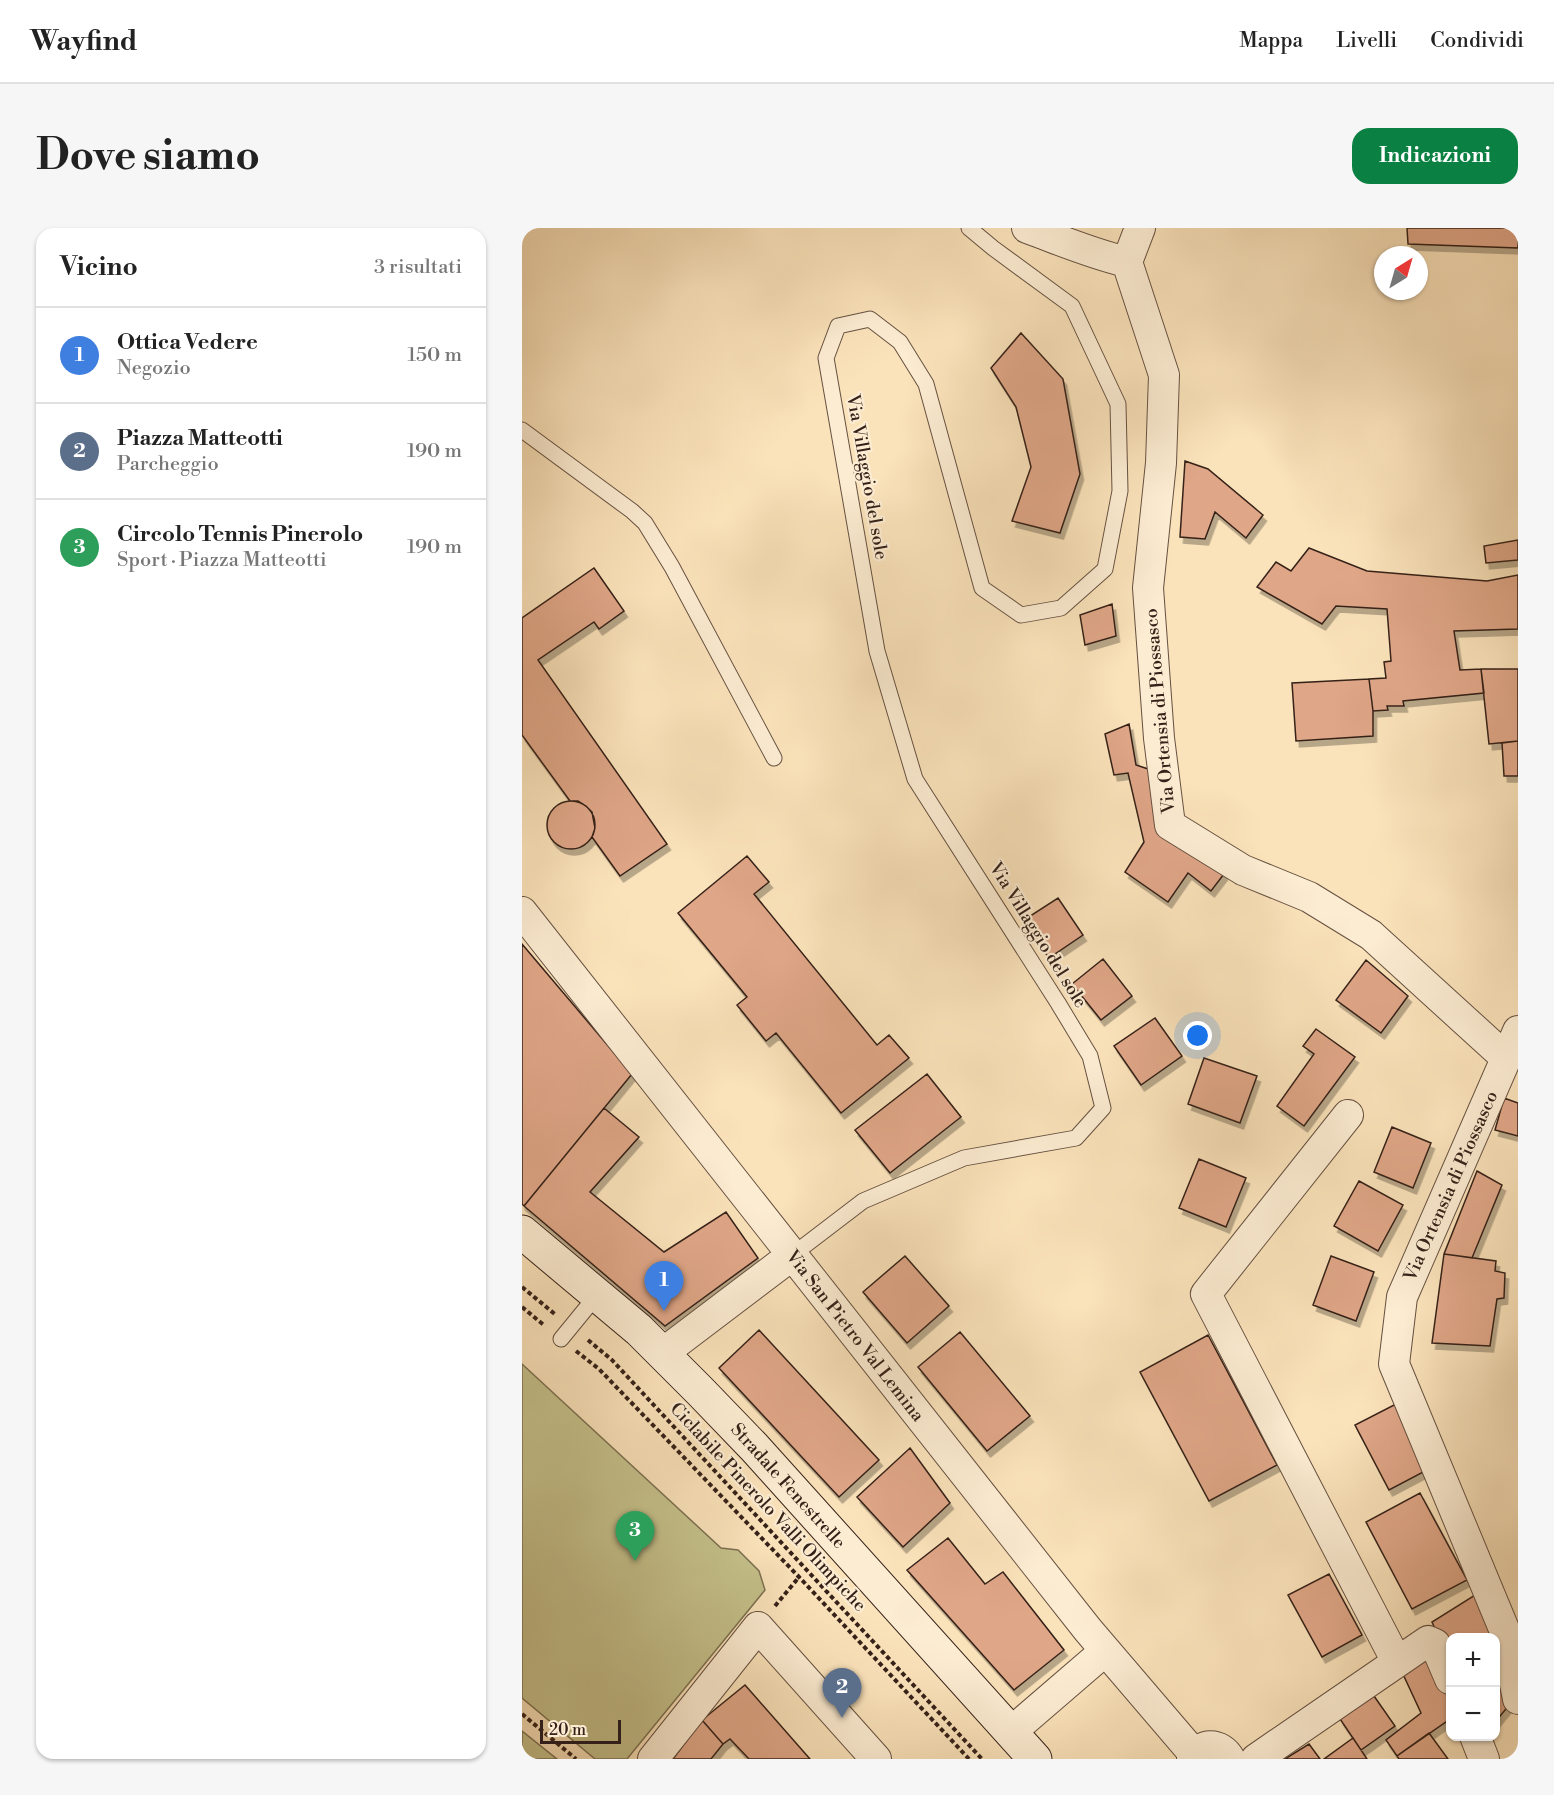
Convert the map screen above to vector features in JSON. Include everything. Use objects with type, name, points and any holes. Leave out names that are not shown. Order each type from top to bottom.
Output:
[{"type":"main road","name":"Stradale Fenestrelle","points":[[522,1232],[663,1353],[754,1447],[1035,1759]]},
{"type":"street","points":[[1026,228],[1067,241],[1095,255],[1126,262],[1140,228]]},
{"type":"street","name":"Via Ortensia di Piossasco","points":[[1126,262],[1164,375],[1161,463],[1148,588],[1159,738],[1170,825],[1243,870],[1308,897],[1371,935],[1506,1058],[1402,1297],[1394,1364],[1504,1629],[1518,1698]]},
{"type":"street","name":"Via San Pietro Val Lemina","points":[[522,912],[791,1256],[1105,1651],[1193,1757]]},
{"type":"street","points":[[1506,1058],[1518,1031]]},
{"type":"street","points":[[1348,1115],[1206,1294],[1397,1662]]},
{"type":"street","points":[[663,1353],[791,1256]]},
{"type":"street","points":[[653,1759],[758,1627],[876,1759]]},
{"type":"street","points":[[1256,1759],[1428,1641],[1435,1644],[1446,1670]]},
{"type":"street","points":[[1011,1732],[1105,1651]]},
{"type":"street","points":[[1477,1741],[1484,1759]]},
{"type":"street","points":[[1193,1757],[1204,1747],[1210,1746],[1223,1749],[1230,1759]]},
{"type":"lane","name":"Via Villaggio del sole","points":[[791,1256],[863,1201],[964,1158],[1076,1138],[1102,1108],[1090,1056],[915,779],[877,651],[826,358],[838,326],[870,320],[900,342],[926,384],[982,588],[1021,615],[1061,608],[1105,569],[1120,491],[1118,404],[1072,306],[969,228]]},
{"type":"lane","points":[[522,430],[645,523],[672,567],[774,758]]},
{"type":"lane","points":[[561,1339],[597,1295]]},
{"type":"path","name":"Ciclabile Pinerolo Valli Olimpiche","points":[[522,1287],[612,1360],[982,1759]]},
{"type":"path","points":[[522,1307],[599,1369],[799,1577],[969,1759]]},
{"type":"path","points":[[758,1627],[799,1577]]},
{"type":"path","points":[[522,1714],[576,1759]]},
{"type":"shaded area","points":[[522,1364],[721,1548],[738,1550],[759,1571],[765,1590],[627,1759],[595,1759],[522,1698]]},
{"type":"shaded area","points":[[522,1731],[557,1759],[522,1759]]},
{"type":"building","points":[[1407,228],[1518,228],[1518,248],[1408,244]]},
{"type":"building","points":[[1021,333],[1063,379],[1080,474],[1060,533],[1012,521],[1031,467],[1016,407],[991,368]]},
{"type":"building","points":[[1185,461],[1208,469],[1263,515],[1246,538],[1215,512],[1205,539],[1180,537]]},
{"type":"building","points":[[1518,540],[1518,560],[1486,563],[1484,546]]},
{"type":"building","points":[[1309,548],[1367,571],[1487,581],[1518,575],[1518,629],[1454,631],[1460,670],[1481,669],[1484,693],[1403,701],[1404,706],[1387,706],[1388,710],[1373,711],[1369,679],[1386,678],[1384,662],[1391,661],[1387,609],[1336,606],[1322,624],[1257,587],[1276,562],[1291,571]]},
{"type":"building","points":[[594,568],[624,611],[599,629],[594,622],[538,660],[667,844],[620,876],[592,837],[595,828],[592,812],[578,801],[570,801],[522,735],[522,618]]},
{"type":"building","points":[[1112,604],[1116,636],[1085,645],[1080,615]]},
{"type":"building","points":[[1481,669],[1518,669],[1518,741],[1489,744]]},
{"type":"building","points":[[1369,679],[1373,736],[1296,741],[1292,683]]},
{"type":"building","points":[[1129,724],[1136,765],[1148,769],[1224,874],[1211,891],[1188,873],[1168,902],[1125,872],[1144,842],[1128,773],[1114,775],[1105,734]]},
{"type":"building","points":[[1518,741],[1518,776],[1504,776],[1502,743]]},
{"type":"building","points":[[571,801],[588,808],[595,825],[588,842],[571,849],[554,842],[547,825],[554,808]]},
{"type":"building","points":[[747,856],[769,882],[754,894],[877,1045],[889,1035],[909,1058],[841,1113],[776,1033],[766,1041],[737,1005],[747,997],[678,913]]},
{"type":"building","points":[[1058,898],[1083,935],[1049,958],[1024,920]]},
{"type":"building","points":[[522,944],[632,1074],[524,1206],[522,1204]]},
{"type":"building","points":[[1103,959],[1132,996],[1101,1020],[1072,984]]},
{"type":"building","points":[[1366,960],[1408,996],[1381,1033],[1336,1000]]},
{"type":"building","points":[[1155,1018],[1182,1056],[1141,1085],[1114,1046]]},
{"type":"building","points":[[1316,1029],[1355,1057],[1304,1126],[1277,1106],[1314,1054],[1303,1046]]},
{"type":"building","points":[[1204,1058],[1257,1076],[1240,1123],[1188,1104]]},
{"type":"building","points":[[927,1074],[961,1117],[890,1173],[855,1130]]},
{"type":"building","points":[[1504,1098],[1518,1103],[1518,1136],[1495,1130]]},
{"type":"building","points":[[604,1108],[639,1137],[590,1192],[664,1252],[726,1212],[758,1258],[665,1326],[524,1206]]},
{"type":"building","points":[[1392,1127],[1431,1143],[1413,1188],[1374,1172]]},
{"type":"building","points":[[1199,1159],[1246,1178],[1226,1227],[1179,1208]]},
{"type":"building","points":[[1477,1171],[1502,1185],[1472,1258],[1444,1254]]},
{"type":"building","points":[[1359,1181],[1403,1205],[1378,1251],[1334,1226]]},
{"type":"building","points":[[1444,1254],[1496,1261],[1495,1271],[1505,1273],[1504,1298],[1497,1299],[1490,1346],[1432,1343]]},
{"type":"building","points":[[905,1256],[949,1306],[907,1343],[863,1292]]},
{"type":"building","points":[[1331,1256],[1374,1272],[1356,1321],[1313,1305]]},
{"type":"building","points":[[759,1330],[879,1460],[839,1497],[719,1368]]},
{"type":"building","points":[[960,1332],[1030,1416],[987,1451],[918,1367]]},
{"type":"building","points":[[1208,1335],[1277,1465],[1209,1501],[1140,1372]]},
{"type":"building","points":[[1396,1404],[1429,1469],[1389,1490],[1355,1425]]},
{"type":"building","points":[[910,1448],[950,1503],[903,1547],[857,1497]]},
{"type":"building","points":[[1420,1493],[1467,1580],[1412,1609],[1366,1522]]},
{"type":"building","points":[[948,1538],[985,1584],[1003,1572],[1064,1650],[1014,1690],[907,1570]]},
{"type":"building","points":[[1329,1574],[1362,1635],[1322,1657],[1288,1595]]},
{"type":"building","points":[[1475,1595],[1494,1633],[1446,1633],[1446,1654],[1432,1622]]},
{"type":"building","points":[[1500,1644],[1506,1656],[1510,1704],[1500,1716]]},
{"type":"building","points":[[1431,1649],[1446,1682],[1446,1722],[1397,1756],[1386,1740],[1421,1713],[1402,1672]]},
{"type":"building","points":[[745,1685],[810,1759],[749,1759],[730,1739],[723,1744],[702,1720]]},
{"type":"building","points":[[1374,1696],[1395,1726],[1361,1750],[1340,1719]]},
{"type":"building","points":[[702,1720],[723,1744],[711,1759],[673,1759]]},
{"type":"building","points":[[1429,1733],[1448,1759],[1399,1759],[1397,1756]]},
{"type":"building","points":[[1353,1738],[1367,1759],[1324,1759]]},
{"type":"building","points":[[1309,1744],[1320,1759],[1285,1759]]},
{"type":"place","name":"Ottica Vedere","points":[[664,1311]]},
{"type":"place","name":"Circolo Tennis Pinerolo","points":[[635,1561]]},
{"type":"place","name":"Piazza Matteotti","points":[[842,1718]]}]
